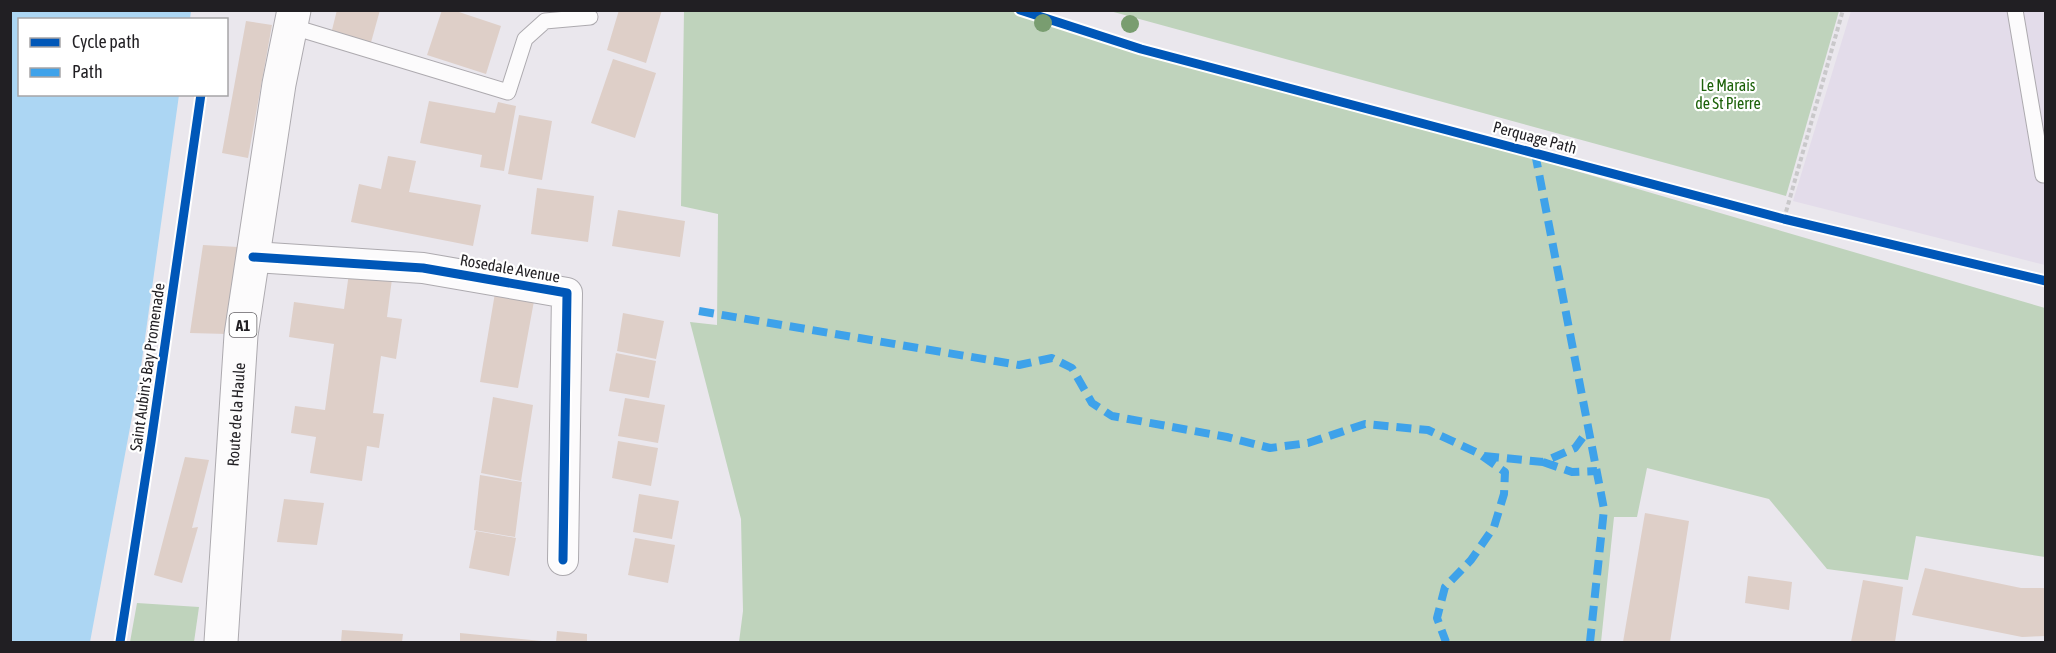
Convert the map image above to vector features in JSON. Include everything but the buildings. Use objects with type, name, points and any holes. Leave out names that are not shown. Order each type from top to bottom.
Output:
[{"type":"highway","name":"Route de la Haule","points":[[221,642],[241,335],[292,18]]},
{"type":"street","name":"Rosedale Avenue","points":[[253,257],[423,268],[567,293],[563,560]]},
{"type":"lane","points":[[2016,10],[2043,175]]},
{"type":"lane","points":[[292,18],[507,92],[525,39],[545,21],[590,17]]},
{"type":"path","points":[[1784,219],[1843,10]]},
{"type":"path","points":[[1774,216],[1796,222]]},
{"type":"shaded area","points":[[1851,11],[2045,11],[2045,265],[1793,201]]},
{"type":"green space","points":[[684,11],[1029,11],[2045,308],[2045,557],[1916,536],[1908,580],[1827,569],[1769,499],[1647,468],[1637,517],[1614,517],[1601,642],[739,642],[743,611],[741,519],[690,322],[717,325],[718,214],[681,206]]},
{"type":"green space","name":"Le Marais de St Pierre","points":[[1110,11],[1839,11],[1786,196]]},
{"type":"green space","points":[[137,603],[199,607],[194,642],[130,642]]},
{"type":"water","points":[[10,11],[191,11],[190,18],[18,18],[18,96],[179,96],[140,374],[90,642],[11,642]]},
{"type":"marked path","points":[[1535,153],[1604,509],[1590,642]]},
{"type":"marked path","points":[[699,311],[1019,365],[1052,358],[1072,368],[1092,403],[1112,416],[1227,437],[1270,448],[1308,443],[1365,424],[1428,430],[1478,453],[1505,472],[1504,494],[1494,527],[1471,560],[1445,587],[1437,618],[1446,642]]},
{"type":"marked path","points":[[1484,456],[1543,462],[1575,448],[1589,429]]},
{"type":"marked path","points":[[1543,462],[1572,472],[1597,471]]},
{"type":"cycle path","name":"Perquage Path","points":[[1020,10],[1141,49],[1784,219],[2046,281]]},
{"type":"cycle path","name":"Saint Aubin's Bay Promenade","points":[[120,642],[201,96]]},
{"type":"cycle path","points":[[253,257],[423,268],[567,293],[563,560]]}]
